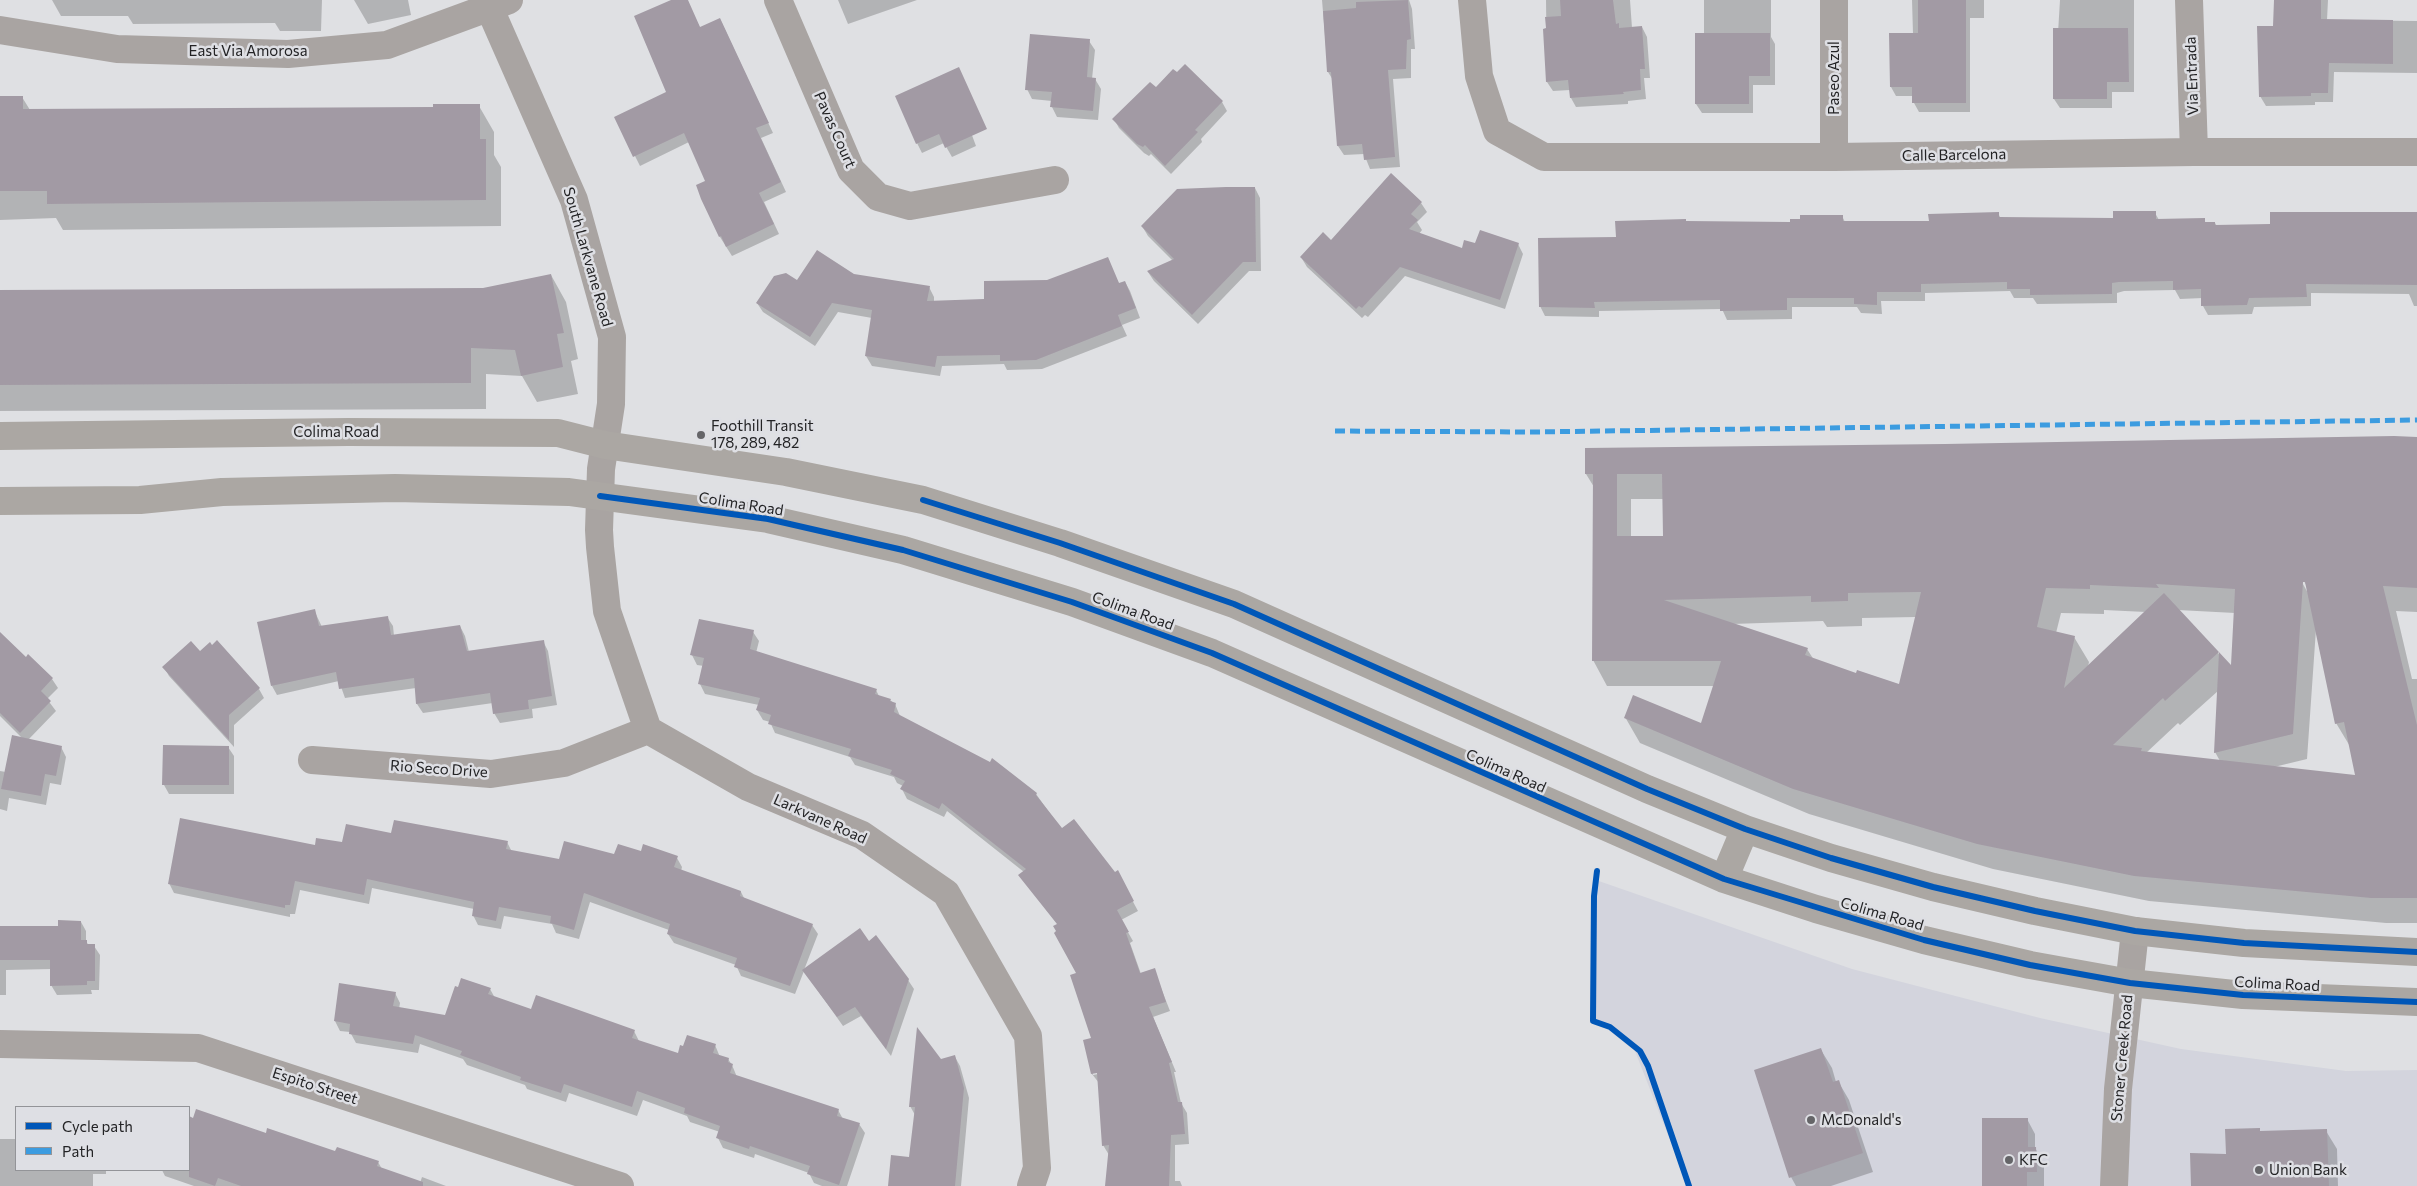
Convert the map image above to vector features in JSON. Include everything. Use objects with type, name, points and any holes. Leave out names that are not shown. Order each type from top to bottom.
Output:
[{"type":"main road","name":"Colima Road","points":[[0,436],[348,432],[558,433],[603,457],[786,472],[923,500],[1060,543],[1234,604],[1571,756],[1745,830],[1933,887],[2035,911],[2135,931],[2244,943],[2417,952]]},
{"type":"main road","name":"Colima Road","points":[[0,501],[140,500],[222,492],[395,488],[569,492],[768,519],[903,550],[1072,602],[1212,653],[1724,879],[1924,940],[2030,965],[2130,983],[2242,995],[2417,1002]]},
{"type":"main road","points":[[1724,879],[1745,830]]},
{"type":"street","name":"Pavas Court","points":[[778,0],[852,170],[878,197],[910,206],[1055,180]]},
{"type":"street","name":"Calle Barcelona","points":[[1472,0],[1478,76],[1497,131],[1544,157],[1834,157],[2194,152],[2417,152]]},
{"type":"street","name":"Paseo Azul","points":[[1834,0],[1834,157]]},
{"type":"street","name":"Via Entrada","points":[[2189,0],[2194,152]]},
{"type":"street","name":"East Via Amorosa","points":[[0,30],[117,48],[288,54],[387,45],[495,3]]},
{"type":"street","name":"South Larkvane Road","points":[[495,3],[574,200],[612,337],[612,404],[603,457]]},
{"type":"street","points":[[603,457],[599,530],[606,611],[648,730]]},
{"type":"street","name":"Rio Seco Drive","points":[[312,760],[491,774],[564,763],[648,730]]},
{"type":"street","name":"Larkvane Road","points":[[648,730],[748,787],[862,836],[946,893],[1028,1036],[1037,1168],[1031,1186]]},
{"type":"street","name":"Stoner Creek Road","points":[[2114,1186],[2118,1089],[2135,931]]},
{"type":"street","name":"Espito Street","points":[[0,1044],[198,1048],[620,1186]]},
{"type":"shaded area","points":[[1593,879],[1852,969],[2040,1018],[2181,1049],[2346,1071],[2417,1070],[2417,1186],[1688,1186],[1633,1046],[1616,1030],[1593,1017]]},
{"type":"building","points":[[671,0],[688,0],[700,27],[720,18],[769,123],[756,128],[781,182],[759,193],[774,224],[726,247],[721,236],[719,237],[701,199],[696,185],[705,181],[684,133],[633,157],[614,117],[666,92],[634,16]]},
{"type":"building","points":[[1408,0],[1411,39],[1407,40],[1406,69],[1388,70],[1395,157],[1364,160],[1362,144],[1337,146],[1331,72],[1327,72],[1323,11],[1356,8],[1356,2]]},
{"type":"building","points":[[1560,0],[1613,0],[1616,24],[1619,23],[1619,28],[1642,26],[1645,69],[1640,69],[1641,90],[1623,92],[1624,94],[1570,98],[1568,80],[1546,82],[1543,29],[1546,28],[1545,17],[1561,16]]},
{"type":"building","points":[[1918,0],[1966,0],[1966,103],[1912,103],[1912,87],[1890,87],[1889,33],[1918,33]]},
{"type":"building","points":[[2274,0],[2321,0],[2321,19],[2393,20],[2393,64],[2329,63],[2328,93],[2311,93],[2311,96],[2259,97],[2257,26],[2273,26]]},
{"type":"building","points":[[2053,28],[2128,28],[2129,82],[2107,82],[2107,99],[2053,99]]},
{"type":"building","points":[[1695,33],[1770,33],[1770,76],[1749,76],[1749,104],[1695,104]]},
{"type":"building","points":[[1030,34],[1090,39],[1087,77],[1096,78],[1093,111],[1050,107],[1052,92],[1025,90]]},
{"type":"building","points":[[1185,64],[1223,101],[1195,130],[1198,132],[1165,166],[1145,145],[1143,147],[1137,144],[1112,119],[1150,82],[1156,87],[1173,69],[1177,72]]},
{"type":"building","points":[[959,67],[987,129],[945,148],[939,134],[916,144],[895,96]]},
{"type":"building","points":[[0,96],[23,96],[23,109],[433,107],[433,104],[480,104],[480,139],[486,139],[486,200],[47,204],[47,191],[0,191]]},
{"type":"building","points":[[1391,173],[1422,202],[1411,214],[1418,220],[1409,229],[1462,248],[1464,240],[1475,243],[1480,230],[1519,243],[1500,300],[1400,267],[1362,308],[1359,306],[1356,309],[1300,257],[1323,232],[1331,240]]},
{"type":"building","points":[[1255,187],[1256,262],[1243,262],[1192,315],[1147,271],[1174,259],[1141,226],[1177,189]]},
{"type":"building","points":[[2113,211],[2156,211],[2156,219],[2205,218],[2205,222],[2215,222],[2215,225],[2270,224],[2270,212],[2417,212],[2417,285],[2306,284],[2307,297],[2249,298],[2247,305],[2201,306],[2201,289],[2173,290],[2173,281],[2112,283],[2112,294],[2030,295],[2030,289],[2007,289],[2007,282],[1921,284],[1921,292],[1877,292],[1877,305],[1854,304],[1854,298],[1787,298],[1787,310],[1720,311],[1720,300],[1594,302],[1595,308],[1539,307],[1538,238],[1616,237],[1615,221],[1686,219],[1686,221],[1790,222],[1790,219],[1800,219],[1800,215],[1843,215],[1843,221],[1929,221],[1928,214],[1999,212],[1999,217],[2113,218]]},
{"type":"building","points":[[817,250],[854,274],[930,286],[927,301],[984,299],[984,281],[1047,280],[1108,257],[1119,283],[1125,281],[1136,308],[1118,315],[1122,326],[1036,360],[1000,361],[1000,355],[937,356],[935,367],[865,356],[872,310],[832,303],[810,337],[756,303],[774,276],[786,273],[797,280]]},
{"type":"building","points":[[551,274],[564,333],[557,334],[563,367],[521,376],[515,350],[471,348],[471,383],[0,385],[0,290],[483,288]]},
{"type":"building","points":[[2417,437],[2417,588],[2383,586],[2417,725],[2417,898],[2371,898],[2134,876],[1977,844],[1793,789],[1624,718],[1633,695],[1701,723],[1721,661],[1592,661],[1593,474],[1585,474],[1585,448]],"holes":[[[1617,474],[1662,474],[1663,536],[1617,536]],[[2303,582],[2305,582],[2335,724],[2344,722],[2355,775],[2141,751],[2142,748],[2113,745],[2163,698],[2165,701],[2219,652],[2214,753],[2293,734]],[[2156,584],[2235,589],[2231,665],[2164,593],[2064,688],[2075,636],[2037,627],[2046,588],[2090,589],[2090,585],[2159,588]],[[1921,592],[1899,684],[1857,670],[1856,673],[1805,655],[1808,648],[1664,600],[1811,596],[1811,602],[1848,601],[1848,593]]]},
{"type":"building","points":[[315,609],[319,626],[388,616],[391,635],[460,625],[467,651],[544,640],[552,696],[528,700],[529,709],[493,714],[490,693],[416,704],[414,678],[339,689],[336,672],[271,686],[257,622]]},
{"type":"building","points":[[699,619],[754,630],[750,649],[877,689],[875,694],[891,699],[890,701],[896,703],[894,712],[990,762],[992,758],[1037,793],[1036,795],[1062,828],[1074,819],[1115,872],[1118,870],[1134,901],[1117,910],[1129,932],[1126,933],[1140,973],[1155,968],[1166,1002],[1149,1007],[1172,1062],[1169,1063],[1178,1102],[1182,1102],[1185,1134],[1171,1135],[1169,1186],[1105,1186],[1109,1145],[1102,1146],[1097,1073],[1091,1074],[1083,1040],[1091,1038],[1070,975],[1076,973],[1054,933],[1056,931],[1053,926],[1057,924],[1018,875],[1026,869],[942,803],[939,809],[900,789],[905,781],[890,774],[892,770],[848,756],[851,749],[768,724],[771,715],[756,710],[760,698],[698,684],[704,658],[690,655]]},
{"type":"building","points":[[0,632],[26,657],[28,654],[53,678],[41,691],[51,701],[20,733],[0,713]]},
{"type":"building","points":[[217,640],[260,688],[229,715],[229,740],[162,667],[191,641],[200,651],[210,642],[212,645]]},
{"type":"building","points":[[12,735],[62,746],[56,776],[45,774],[41,796],[1,789]]},
{"type":"building","points":[[163,745],[229,746],[229,785],[162,785]]},
{"type":"building","points":[[180,818],[315,845],[316,838],[342,842],[346,824],[391,833],[394,820],[508,841],[506,849],[559,859],[564,841],[614,854],[618,844],[641,851],[643,844],[678,856],[674,867],[741,891],[740,896],[813,924],[790,986],[734,967],[737,958],[667,934],[670,924],[584,893],[574,930],[550,923],[551,916],[499,907],[496,921],[472,916],[474,902],[367,879],[364,895],[295,881],[290,905],[285,905],[285,908],[168,884]]},
{"type":"building","points":[[58,920],[81,921],[81,940],[87,940],[87,944],[95,944],[95,981],[87,981],[87,985],[50,986],[50,960],[0,960],[0,926],[58,926]]},
{"type":"building","points":[[860,928],[869,941],[876,935],[909,979],[886,1049],[855,1007],[837,1017],[802,970]]},
{"type":"building","points":[[461,978],[491,988],[488,994],[531,1009],[536,995],[635,1030],[632,1038],[678,1053],[680,1045],[683,1046],[687,1035],[716,1044],[713,1053],[729,1058],[728,1062],[733,1064],[730,1073],[839,1109],[837,1116],[860,1123],[839,1185],[807,1174],[810,1166],[750,1146],[749,1149],[716,1138],[720,1126],[684,1113],[685,1108],[637,1091],[632,1107],[564,1084],[561,1093],[520,1080],[521,1077],[460,1055],[462,1051],[415,1035],[413,1044],[349,1034],[350,1024],[334,1021],[339,983],[396,992],[393,1006],[445,1015],[455,986],[458,987]]},
{"type":"building","points":[[917,1027],[941,1059],[955,1055],[964,1088],[955,1186],[888,1186],[891,1155],[909,1157],[915,1107],[909,1107]]},
{"type":"building","name":"McDonald's","points":[[1821,1048],[1833,1082],[1839,1080],[1863,1153],[1789,1178],[1754,1070]]},
{"type":"building","points":[[196,1109],[266,1133],[267,1128],[335,1151],[337,1147],[379,1161],[377,1166],[423,1182],[423,1186],[241,1186],[218,1178],[215,1186],[189,1177],[190,1116],[193,1118]]},
{"type":"building","name":"KFC","points":[[1982,1118],[2028,1118],[2028,1147],[2036,1147],[2037,1172],[2027,1172],[2027,1186],[1982,1186]]},
{"type":"building","name":"Union Bank","points":[[2260,1128],[2260,1131],[2327,1129],[2329,1186],[2191,1186],[2190,1153],[2226,1154],[2225,1129]]},
{"type":"marked path","points":[[1335,431],[1531,432],[2417,420]]},
{"type":"cycle path","points":[[600,496],[768,519],[903,550],[1072,602],[1212,653],[1724,879],[1924,940],[2030,965],[2130,983],[2243,995],[2417,1002]]},
{"type":"cycle path","points":[[923,500],[1060,543],[1234,604],[1647,789],[1745,829],[1831,858],[1933,887],[2035,911],[2135,931],[2244,943],[2417,952]]},
{"type":"cycle path","points":[[1597,871],[1594,896],[1593,1021],[1610,1027],[1640,1051],[1648,1066],[1689,1186]]},
{"type":"place","name":"Foothill Transit 178, 289, 482","points":[[701,435]]},
{"type":"place","name":"McDonald's","points":[[1811,1120]]},
{"type":"place","name":"KFC","points":[[2009,1160]]},
{"type":"place","name":"Union Bank","points":[[2259,1170]]}]
